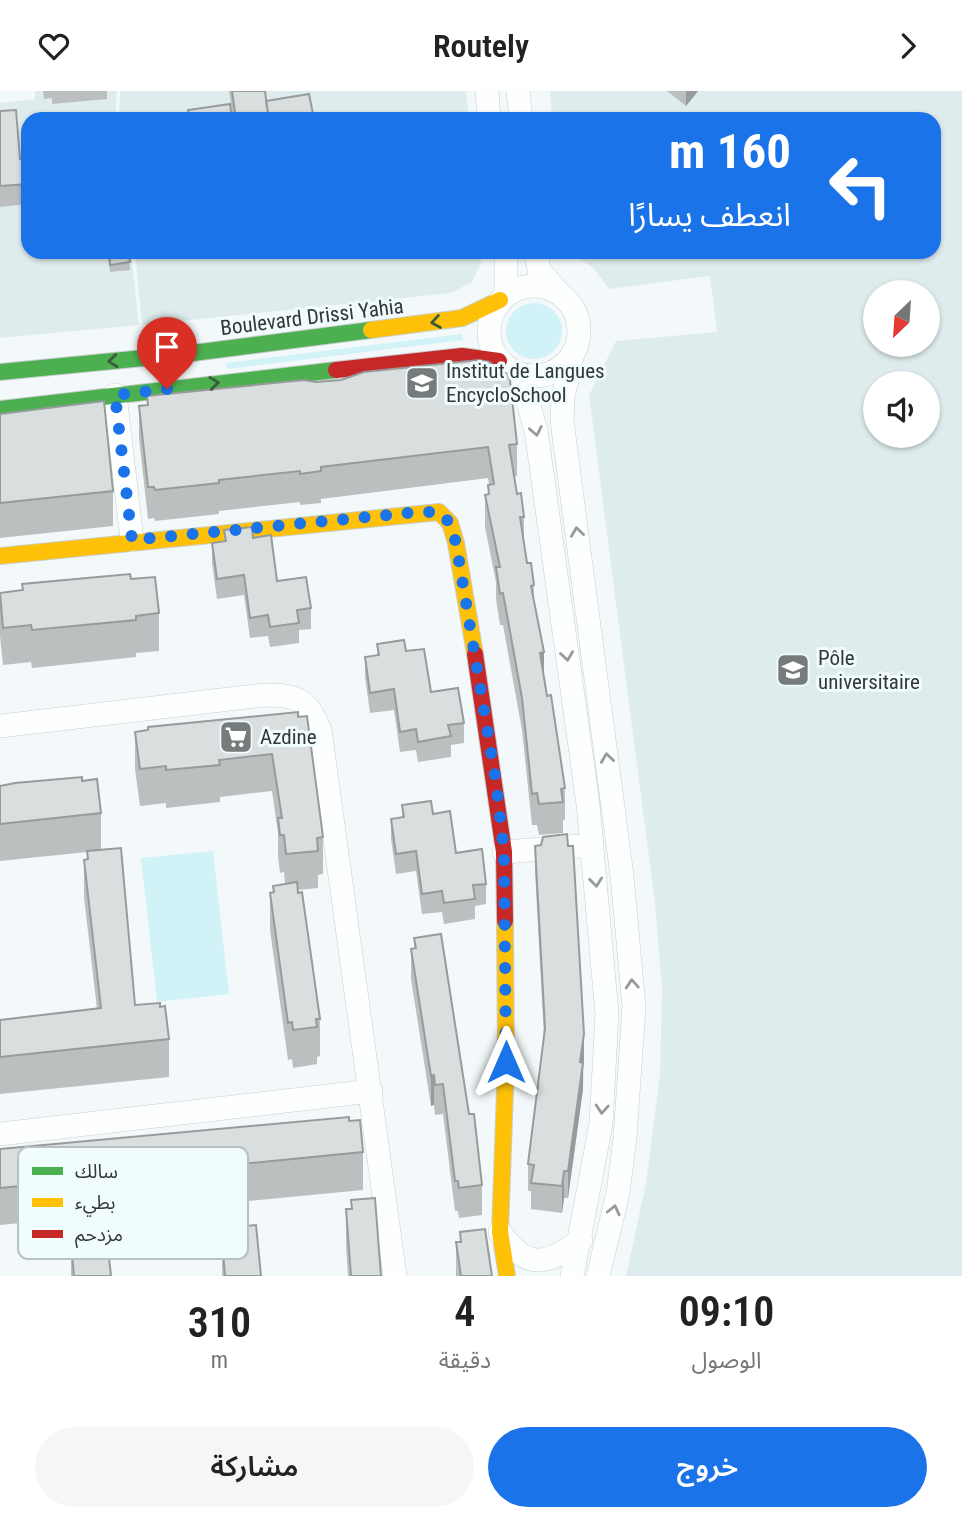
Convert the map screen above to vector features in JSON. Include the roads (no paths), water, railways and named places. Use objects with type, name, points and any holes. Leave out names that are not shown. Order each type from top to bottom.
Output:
[{"type":"street","points":[[487,91],[488,112]]},
{"type":"street","points":[[519,91],[521,112]]},
{"type":"street","points":[[506,259],[503,298],[489,324],[492,349],[527,399],[536,430],[592,845],[607,1014],[601,1124],[572,1276]]},
{"type":"street","points":[[537,259],[539,270],[575,313],[579,325],[563,397],[562,421],[621,863],[634,1007],[625,1138],[618,1193],[598,1276]]},
{"type":"street","points":[[503,298],[522,288],[535,286],[559,293]]},
{"type":"street","name":"Boulevard Drissi Yahia","points":[[0,372],[185,354],[462,318],[503,298]]},
{"type":"street","points":[[0,409],[462,356],[504,365],[521,375],[547,375],[558,369],[573,353]]},
{"type":"street","points":[[115,395],[132,540]]},
{"type":"street","points":[[0,556],[132,540],[439,512],[450,523],[456,543],[496,782],[504,852],[506,1049],[500,1232],[527,1271]]},
{"type":"street","points":[[0,726],[264,695],[289,695],[308,705],[320,730],[395,1276]]},
{"type":"street","points":[[504,852],[592,845]]},
{"type":"street","points":[[0,1135],[371,1091]]},
{"type":"street","points":[[500,1232],[518,1252],[531,1259],[527,1271]]},
{"type":"street","points":[[527,1271],[559,1257],[581,1240]]},
{"type":"place","name":"Institut de Langues EncycloSchool","points":[[422,383]]},
{"type":"place","name":"Pôle universitaire","points":[[793,670]]},
{"type":"place","name":"Azdine","points":[[236,737]]}]
